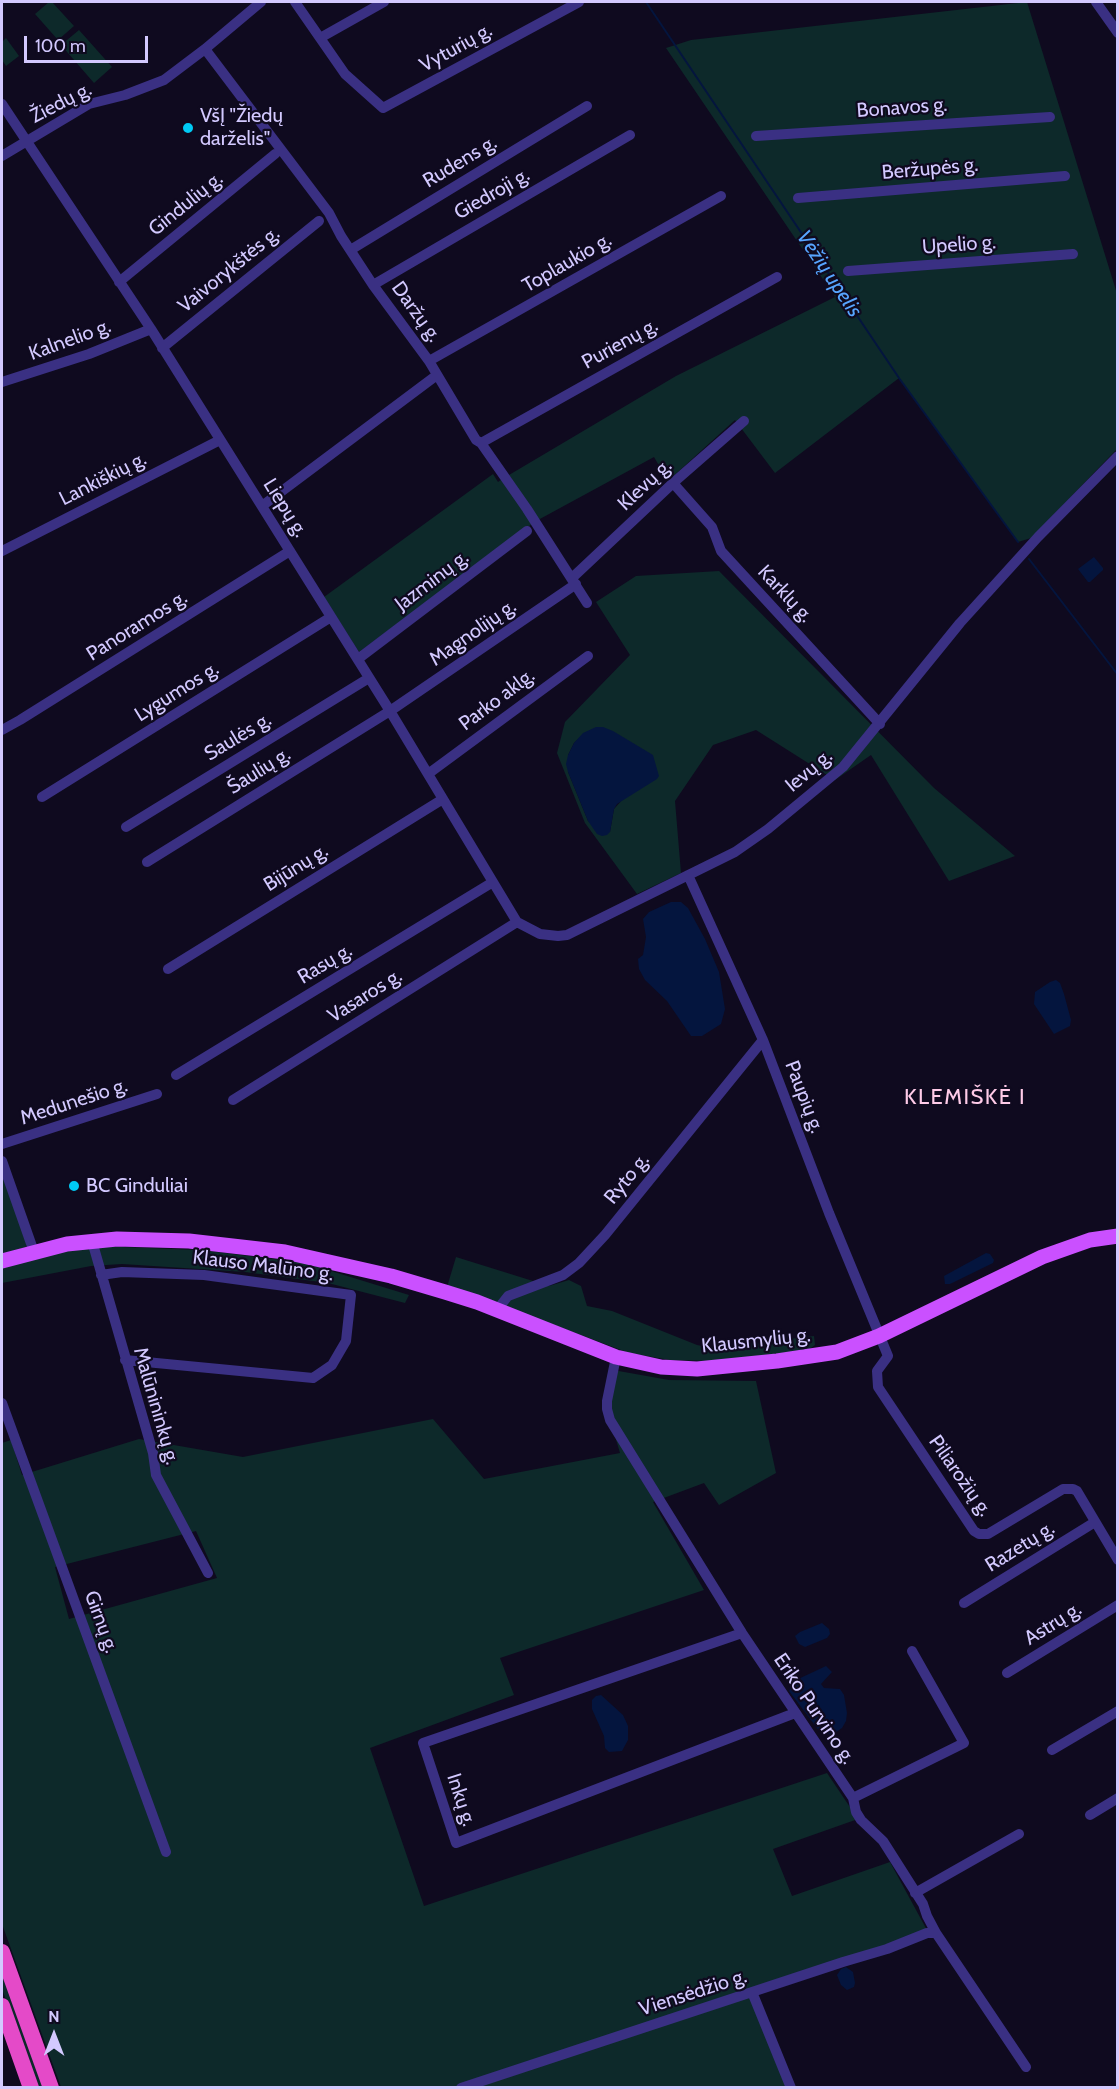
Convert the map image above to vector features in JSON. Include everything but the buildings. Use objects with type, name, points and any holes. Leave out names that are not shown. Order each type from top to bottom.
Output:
[{"type":"highway","points":[[2,1952],[51,2088]]},
{"type":"highway","points":[[2,2006],[31,2088]]},
{"type":"main road","name":"Klausmylių g.","points":[[2,1261],[34,1252],[92,1241],[143,1239],[234,1245],[285,1252],[391,1276],[497,1310],[616,1357],[662,1367],[716,1368],[826,1354],[879,1336],[1042,1257],[1090,1240],[1118,1236]]},
{"type":"street","name":"Žiedų g.","points":[[2,156],[89,104],[124,95],[164,80],[261,2]]},
{"type":"street","points":[[295,2],[320,38],[384,2]]},
{"type":"street","name":"Vyturių g.","points":[[320,38],[345,74],[383,108],[579,2]]},
{"type":"street","points":[[1096,2],[1118,33]]},
{"type":"street","name":"Daržų g.","points":[[205,49],[329,213],[373,285],[429,361],[476,440],[481,443],[587,603]]},
{"type":"street","name":"Liepų g.","points":[[2,104],[151,329],[358,659],[517,922],[534,932]]},
{"type":"street","name":"Rudens g.","points":[[352,249],[587,106]]},
{"type":"street","name":"Bonavos g.","points":[[756,136],[1050,117]]},
{"type":"street","name":"Giedroji g.","points":[[373,285],[630,135]]},
{"type":"street","name":"Gindulių g.","points":[[119,282],[275,154]]},
{"type":"street","name":"Beržupės g.","points":[[798,198],[1065,176]]},
{"type":"street","name":"Toplaukio g.","points":[[429,361],[721,196]]},
{"type":"street","name":"Vaivorykštės g.","points":[[162,348],[319,221]]},
{"type":"street","name":"Upelio g.","points":[[848,272],[1073,254]]},
{"type":"street","name":"Purienų g.","points":[[481,443],[777,277]]},
{"type":"street","name":"Kalnelio g.","points":[[2,382],[89,354],[151,329]]},
{"type":"street","points":[[262,506],[437,375]]},
{"type":"street","name":"Klevų g.","points":[[574,581],[673,483],[744,421]]},
{"type":"street","name":"Lankiškių g.","points":[[2,551],[220,440]]},
{"type":"street","name":"Ievų g.","points":[[534,932],[547,936],[567,935],[735,852],[768,829],[843,767],[960,623],[1038,537],[1118,456]]},
{"type":"street","name":"Karklų g.","points":[[673,483],[712,527],[720,551],[880,724]]},
{"type":"street","name":"Jazminų g.","points":[[358,659],[527,531]]},
{"type":"street","name":"Panoramos g.","points":[[2,730],[290,550]]},
{"type":"street","name":"Magnolijų g.","points":[[390,711],[574,581]]},
{"type":"street","name":"Lygumos g.","points":[[42,797],[331,617]]},
{"type":"street","name":"Parko aklg.","points":[[428,774],[588,656]]},
{"type":"street","name":"Saulės g.","points":[[126,827],[369,678]]},
{"type":"street","name":"Šaulių g.","points":[[147,862],[390,711]]},
{"type":"street","name":"Bijūnų g.","points":[[168,969],[443,799]]},
{"type":"street","name":"Paupių g.","points":[[688,875],[763,1040],[879,1336]]},
{"type":"street","name":"Rasų g.","points":[[176,1076],[493,882]]},
{"type":"street","name":"Vasaros g.","points":[[233,1100],[517,922]]},
{"type":"street","name":"Ryto g.","points":[[497,1310],[508,1296],[563,1275],[579,1263],[763,1040]]},
{"type":"street","name":"Medunešio g.","points":[[2,1144],[158,1094]]},
{"type":"street","points":[[2,1161],[34,1252]]},
{"type":"street","name":"Malūnininkų g.","points":[[92,1241],[153,1453],[156,1474],[208,1573]]},
{"type":"street","name":"Klauso Malūno g.","points":[[101,1275],[122,1272],[204,1275],[351,1295],[346,1341],[332,1365],[313,1378],[125,1359]]},
{"type":"street","name":"Piliarožių g.","points":[[879,1336],[888,1356],[877,1371],[878,1387],[974,1531],[979,1534],[988,1534],[1068,1488],[1077,1491],[1118,1560]]},
{"type":"street","name":"Eriko Purvino g.","points":[[616,1357],[606,1410],[610,1420],[742,1633],[853,1798],[856,1812],[861,1820],[883,1841],[923,1904],[936,1933],[1026,2067]]},
{"type":"street","name":"Girnų g.","points":[[2,1403],[166,1852]]},
{"type":"street","name":"Razetų g.","points":[[964,1603],[1095,1522]]},
{"type":"street","name":"Astrų g.","points":[[1007,1674],[1118,1605]]},
{"type":"street","name":"Inkų g.","points":[[742,1633],[423,1743],[456,1843],[795,1713]]},
{"type":"street","points":[[853,1798],[963,1743],[912,1651]]},
{"type":"street","points":[[1052,1750],[1118,1711]]},
{"type":"street","points":[[1090,1815],[1118,1798]]},
{"type":"street","points":[[915,1893],[1019,1834]]},
{"type":"street","name":"Viensėdžio g.","points":[[461,2088],[927,1934],[936,1933]]},
{"type":"street","points":[[752,1992],[791,2088]]},
{"type":"green space","points":[[52,2],[74,26],[58,40],[35,14]]},
{"type":"green space","points":[[1027,2],[1118,297],[1117,449],[1031,538],[1018,542],[899,378],[775,473],[735,420],[668,481],[654,457],[538,520],[509,475],[676,376],[835,297],[666,48],[691,40]]},
{"type":"green space","points":[[79,30],[112,67],[94,83],[61,45]]},
{"type":"green space","points":[[6,38],[19,56],[6,66],[2,60],[2,42]]},
{"type":"green space","points":[[493,474],[498,482],[502,479],[532,524],[359,652],[324,597]]},
{"type":"green space","points":[[719,571],[934,788],[1015,856],[949,881],[871,755],[835,780],[756,730],[713,745],[675,801],[681,873],[637,894],[585,823],[557,753],[565,722],[630,655],[596,602],[636,576]],"holes":[[[584,733],[623,799],[614,809],[610,832],[588,821],[568,772],[568,755],[574,743]]]},
{"type":"green space","points":[[2,1168],[26,1238],[26,1247],[2,1256]]},
{"type":"green space","points":[[96,1246],[201,1250],[305,1263],[409,1295],[405,1303],[328,1283],[245,1272],[122,1264],[91,1266],[2,1283],[2,1267],[54,1252]]},
{"type":"green space","points":[[456,1257],[549,1286],[569,1280],[581,1286],[587,1306],[612,1311],[697,1345],[712,1348],[814,1336],[815,1345],[808,1350],[714,1361],[670,1360],[629,1353],[447,1287]]},
{"type":"green space","points":[[613,1370],[669,1380],[756,1381],[776,1473],[719,1505],[704,1483],[653,1502],[704,1590],[500,1658],[514,1695],[370,1748],[424,1906],[827,1773],[858,1819],[773,1849],[792,1896],[890,1862],[928,1932],[748,1991],[788,2087],[61,2087],[2,1924],[2,1443],[11,1440],[22,1475],[139,1439],[243,1457],[433,1419],[484,1479],[620,1453],[607,1409]],"holes":[[[196,1531],[217,1578],[69,1619],[55,1567]]]},
{"type":"green space","points":[[2,1973],[43,2087],[38,2087],[2,1989]]},
{"type":"water","points":[[1094,557],[1103,570],[1088,582],[1078,569]]},
{"type":"water","points":[[596,727],[613,731],[653,755],[659,776],[617,804],[610,832],[602,836],[597,834],[588,821],[566,764],[574,743],[583,733]]},
{"type":"water","points":[[671,902],[681,902],[688,908],[719,972],[725,1009],[721,1024],[702,1036],[691,1036],[667,1001],[645,980],[639,969],[638,959],[643,955],[646,937],[643,919],[649,912]]},
{"type":"water","points":[[1056,980],[1060,983],[1071,1020],[1070,1026],[1054,1034],[1034,1004],[1035,992]]},
{"type":"water","points":[[986,1253],[990,1254],[994,1260],[993,1263],[950,1284],[945,1284],[944,1276]]},
{"type":"water","points":[[822,1623],[829,1629],[830,1634],[827,1638],[805,1647],[799,1644],[795,1636]]},
{"type":"water","points":[[826,1666],[832,1672],[821,1684],[824,1688],[840,1689],[844,1695],[847,1713],[842,1728],[832,1735],[820,1732],[789,1691],[794,1681]]},
{"type":"water","points":[[601,1695],[623,1715],[628,1726],[628,1740],[622,1751],[609,1752],[605,1748],[604,1736],[592,1709],[592,1700]]},
{"type":"water","points":[[846,1967],[853,1972],[855,1983],[854,1987],[847,1990],[841,1985],[837,1975],[841,1969]]},
{"type":"waterway","name":"Vėžių upelis","points":[[646,2],[899,378],[1018,542]]},
{"type":"waterway","name":"Vėžių upelis","points":[[1029,559],[1118,675]]},
{"type":"place","name":"VšĮ \"Žiedų darželis\"","points":[[188,128]]},
{"type":"place","name":"BC Ginduliai","points":[[74,1186]]},
{"type":"district","name":"KLEMIŠKĖ I","points":[[965,1098]]}]
